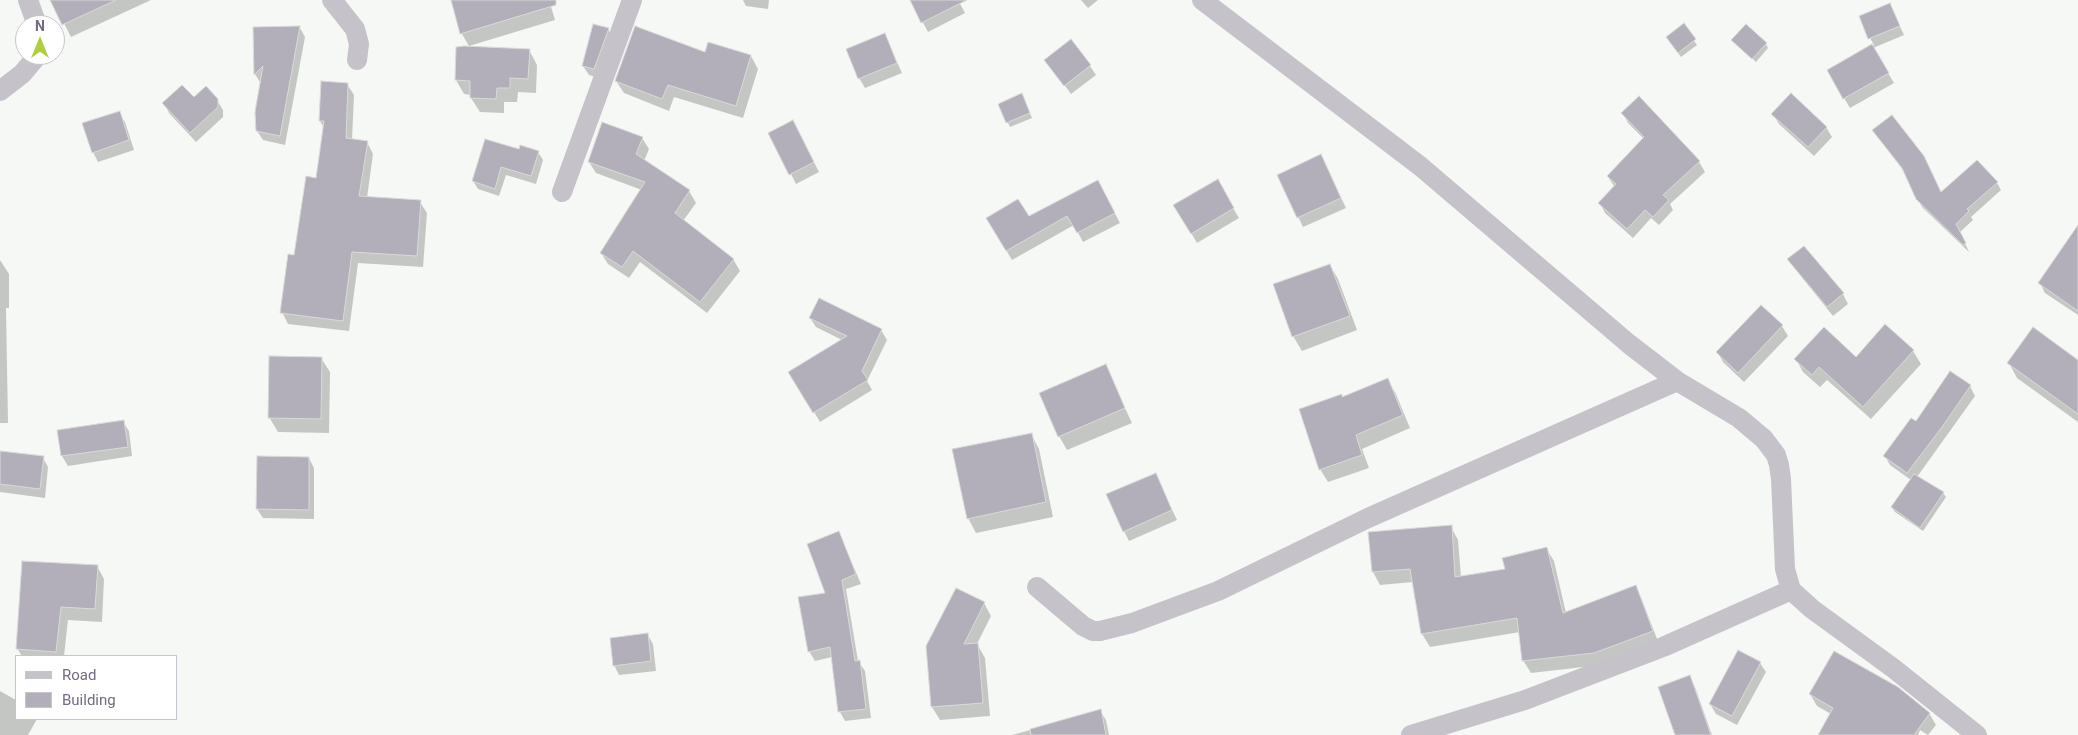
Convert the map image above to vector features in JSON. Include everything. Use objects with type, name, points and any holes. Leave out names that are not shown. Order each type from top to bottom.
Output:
[{"type":"street","points":[[28,0],[33,15]]},
{"type":"street","points":[[332,0],[355,29],[359,44],[357,60]]},
{"type":"street","points":[[562,192],[632,0]]},
{"type":"street","points":[[1202,0],[1420,166],[1629,344],[1677,381],[1752,428],[1764,439],[1776,455],[1781,479],[1784,570],[1791,590],[1812,609],[1893,668],[1977,735]]},
{"type":"street","points":[[0,91],[22,74],[30,65]]},
{"type":"street","points":[[1037,587],[1083,626],[1093,632],[1100,632],[1132,623],[1218,591],[1368,518],[1677,381]]},
{"type":"street","points":[[1411,735],[1525,700],[1664,647],[1791,590]]},
{"type":"building","points":[[50,0],[116,0],[65,24],[65,15],[57,15]]},
{"type":"building","points":[[451,0],[556,0],[556,5],[460,34]]},
{"type":"building","points":[[910,0],[967,0],[921,23]]},
{"type":"building","points":[[1890,3],[1900,26],[1868,39],[1859,16]]},
{"type":"building","points":[[1684,23],[1696,39],[1678,53],[1666,37]]},
{"type":"building","points":[[593,24],[609,28],[594,69],[582,66]]},
{"type":"building","points":[[1746,24],[1767,43],[1752,59],[1731,40]]},
{"type":"building","points":[[300,26],[280,136],[256,131],[255,112],[263,66],[254,75],[253,27]]},
{"type":"building","points":[[635,26],[705,52],[708,42],[751,55],[736,106],[668,85],[662,99],[615,81]]},
{"type":"building","points":[[885,33],[897,63],[858,79],[846,49]]},
{"type":"building","points":[[1071,39],[1091,65],[1064,86],[1044,60]]},
{"type":"building","points":[[1872,44],[1889,73],[1843,99],[1827,70]]},
{"type":"building","points":[[456,47],[530,49],[528,79],[510,78],[510,88],[497,88],[496,99],[470,98],[470,81],[455,80]]},
{"type":"building","points":[[321,81],[348,83],[346,138],[368,141],[359,196],[421,200],[417,256],[352,252],[343,321],[280,313],[288,254],[294,255],[306,176],[316,178],[324,121],[319,121]]},
{"type":"building","points":[[182,85],[194,97],[206,86],[218,99],[218,107],[190,133],[162,103]]},
{"type":"building","points":[[1022,93],[1030,113],[1006,123],[998,104]]},
{"type":"building","points":[[1791,93],[1827,127],[1808,147],[1771,114]]},
{"type":"building","points":[[1639,96],[1700,161],[1663,195],[1669,200],[1653,217],[1645,210],[1627,229],[1598,203],[1616,184],[1607,176],[1644,137],[1621,113]]},
{"type":"building","points":[[120,111],[129,140],[92,153],[82,123]]},
{"type":"building","points":[[1892,115],[1924,156],[1941,192],[1977,160],[1998,182],[1967,209],[1969,211],[1956,224],[1966,243],[1963,245],[1916,199],[1902,168],[1872,130]]},
{"type":"building","points":[[793,120],[814,162],[789,175],[768,133]]},
{"type":"building","points":[[602,122],[643,137],[636,154],[690,190],[675,213],[734,259],[700,302],[633,251],[622,267],[600,253],[645,182],[588,162]]},
{"type":"building","points":[[485,139],[519,149],[520,145],[539,151],[531,176],[501,167],[495,189],[472,181]]},
{"type":"building","points":[[1321,154],[1341,198],[1297,218],[1277,175]]},
{"type":"building","points":[[1218,179],[1234,208],[1191,234],[1173,205]]},
{"type":"building","points":[[1098,180],[1115,213],[1077,233],[1067,216],[1006,251],[986,218],[1018,199],[1029,216]]},
{"type":"building","points":[[2078,225],[2078,311],[2038,283]]},
{"type":"building","points":[[1804,246],[1844,293],[1827,307],[1787,259]]},
{"type":"building","points":[[1330,264],[1350,316],[1292,337],[1273,284]]},
{"type":"building","points":[[819,298],[882,329],[862,371],[868,380],[813,413],[788,372],[847,336],[809,318]]},
{"type":"building","points":[[1761,305],[1783,325],[1738,373],[1716,352]]},
{"type":"building","points":[[1885,324],[1914,350],[1863,407],[1819,367],[1812,375],[1794,359],[1824,327],[1856,357]]},
{"type":"building","points":[[2033,327],[2078,360],[2078,414],[2007,363]]},
{"type":"building","points":[[269,356],[322,357],[321,419],[268,418]]},
{"type":"building","points":[[1106,364],[1125,408],[1058,437],[1039,393]]},
{"type":"building","points":[[1950,371],[1971,385],[1907,473],[1883,456],[1911,418],[1916,421]]},
{"type":"building","points":[[1388,378],[1403,415],[1356,435],[1362,455],[1319,470],[1299,409],[1342,394],[1342,397]]},
{"type":"building","points":[[124,420],[128,447],[61,456],[57,430]]},
{"type":"building","points":[[1032,433],[1046,502],[967,519],[952,449]]},
{"type":"building","points":[[0,451],[44,456],[40,489],[0,484]]},
{"type":"building","points":[[257,456],[309,457],[309,510],[256,509]]},
{"type":"building","points":[[1156,473],[1172,510],[1123,532],[1106,494]]},
{"type":"building","points":[[1914,474],[1944,492],[1920,528],[1891,507]]},
{"type":"building","points":[[1452,525],[1455,577],[1505,569],[1502,558],[1547,547],[1563,613],[1636,585],[1653,631],[1594,653],[1522,661],[1517,618],[1421,634],[1410,569],[1372,572],[1368,532]]},
{"type":"building","points":[[839,531],[856,574],[842,580],[855,661],[860,660],[866,709],[838,712],[830,647],[808,652],[798,597],[825,593],[807,544]]},
{"type":"building","points":[[22,561],[98,565],[95,609],[61,607],[56,652],[16,649]]},
{"type":"building","points":[[956,588],[985,602],[964,644],[978,643],[983,703],[931,707],[926,646]]},
{"type":"building","points":[[648,633],[651,661],[613,666],[610,638]]},
{"type":"building","points":[[1738,650],[1761,662],[1732,716],[1709,704]]},
{"type":"building","points":[[1834,651],[1898,687],[1930,713],[1914,735],[1818,735],[1833,708],[1809,694]]},
{"type":"building","points":[[1690,675],[1711,735],[1675,735],[1658,687]]},
{"type":"building","points":[[1101,709],[1106,735],[1031,735],[1030,729]]}]
